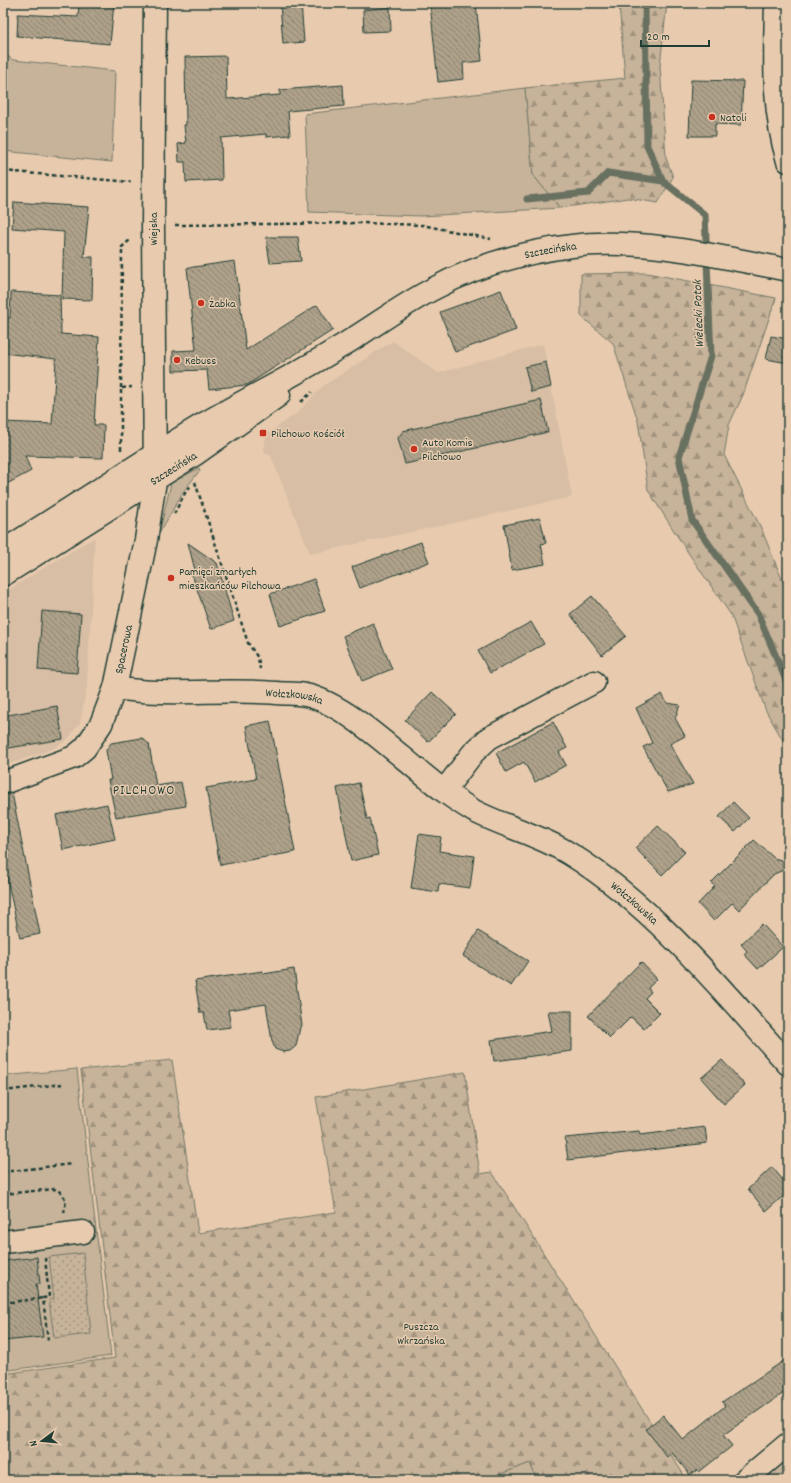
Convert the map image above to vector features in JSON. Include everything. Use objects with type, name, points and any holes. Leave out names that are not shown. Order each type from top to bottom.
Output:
[{"type":"street","name":"Wiejska","points":[[154,456],[153,225],[155,3]]},
{"type":"street","points":[[776,3],[775,73],[777,116],[788,161]]},
{"type":"street","name":"Szczecińska","points":[[3,550],[213,419],[335,350],[435,288],[491,263],[524,254],[574,246],[605,244],[662,248],[788,270]]},
{"type":"street","name":"Szczecińska","points":[[3,575],[155,481],[235,427],[335,350]]},
{"type":"street","name":"Spacerowa","points":[[3,784],[74,757],[85,748],[101,724],[115,688],[144,547],[155,481],[154,456]]},
{"type":"street","points":[[444,791],[473,753],[489,738],[594,682]]},
{"type":"street","name":"Wołczkowska","points":[[115,688],[142,693],[263,691],[306,695],[328,704],[356,721],[444,791],[475,811],[536,836],[570,853],[617,886],[659,924],[788,1064]]},
{"type":"street","points":[[3,1242],[83,1232]]},
{"type":"street","points":[[745,1480],[788,1444]]},
{"type":"path","points":[[3,171],[154,184]]},
{"type":"path","points":[[153,225],[363,223],[422,225],[493,240]]},
{"type":"path","points":[[121,451],[121,388],[134,387]]},
{"type":"path","points":[[195,481],[248,643],[258,658],[263,691]]},
{"type":"path","points":[[3,1091],[62,1084]]},
{"type":"path","points":[[3,1172],[71,1164]]},
{"type":"path","points":[[3,1194],[54,1189],[61,1191],[65,1198],[66,1206],[65,1212],[60,1217]]},
{"type":"path","points":[[3,1303],[50,1297],[42,1237]]},
{"type":"path","points":[[43,1298],[48,1341]]},
{"type":"shaded area","name":"Auto Komis Pilchowo","points":[[393,341],[438,373],[543,344],[572,497],[310,554],[271,456],[264,452],[266,435],[297,413],[323,386]]},
{"type":"shaded area","points":[[95,537],[87,686],[80,723],[66,741],[50,750],[3,766],[3,593]]},
{"type":"green space","points":[[619,3],[667,3],[660,66],[666,158],[673,177],[658,203],[628,198],[560,208],[533,175],[525,88],[625,78]]},
{"type":"green space","points":[[3,53],[13,60],[115,71],[112,162],[3,151]]},
{"type":"green space","points":[[525,88],[533,175],[560,208],[421,216],[309,212],[305,114]]},
{"type":"green space","points":[[647,273],[776,298],[743,395],[729,425],[724,455],[761,528],[788,594],[788,749],[766,711],[731,615],[685,548],[648,490],[638,421],[613,343],[581,316],[581,274]]},
{"type":"green space","points":[[199,468],[200,470],[183,492],[159,534],[171,483]]},
{"type":"green space","name":"Puszcza Wkrzańska","points":[[172,1060],[198,1233],[336,1212],[316,1097],[465,1072],[480,1174],[492,1172],[687,1480],[537,1480],[530,1463],[484,1480],[3,1480],[3,1374],[115,1358],[81,1070]]},
{"type":"green space","points":[[77,1069],[111,1356],[3,1371],[3,1076]]},
{"type":"green space","points":[[83,1253],[91,1334],[54,1338],[49,1300],[54,1299],[49,1257]]},
{"type":"green space","points":[[788,1454],[788,1480],[757,1480]]},
{"type":"green space","points":[[530,1463],[537,1480],[484,1480]]},
{"type":"building","points":[[79,3],[114,3],[110,44],[17,36],[18,14],[78,17]]},
{"type":"building","points":[[280,3],[301,3],[304,42],[283,44]]},
{"type":"building","points":[[430,3],[476,3],[482,61],[463,63],[464,79],[438,82]]},
{"type":"building","points":[[390,7],[391,31],[364,32],[363,10]]},
{"type":"building","points":[[226,56],[227,99],[280,95],[280,90],[343,85],[344,106],[288,111],[290,135],[266,137],[266,134],[221,138],[222,180],[186,182],[185,162],[179,162],[178,144],[186,143],[184,125],[186,125],[185,57]]},
{"type":"building","points":[[691,80],[743,81],[741,125],[715,124],[715,136],[689,136]]},
{"type":"building","points":[[14,202],[89,207],[84,257],[93,257],[92,300],[62,299],[64,232],[12,228]]},
{"type":"building","points":[[266,237],[298,237],[301,261],[270,263]]},
{"type":"building","points":[[235,261],[246,350],[317,305],[333,330],[247,385],[209,389],[207,370],[173,371],[173,351],[196,350],[187,268]]},
{"type":"building","points":[[501,290],[516,330],[455,352],[440,312]]},
{"type":"building","points":[[11,292],[60,295],[61,334],[99,337],[94,425],[104,425],[103,458],[25,456],[31,471],[3,486],[3,422],[52,424],[56,359],[3,353],[3,317],[10,318]]},
{"type":"building","points":[[771,336],[788,339],[788,363],[766,359]]},
{"type":"building","points":[[546,362],[551,387],[531,392],[525,367]]},
{"type":"building","points":[[541,400],[548,432],[405,464],[398,438],[403,431]]},
{"type":"building","points":[[540,518],[546,543],[541,544],[545,564],[512,570],[504,525]]},
{"type":"building","points":[[421,542],[429,562],[360,588],[352,567]]},
{"type":"building","points":[[188,543],[217,563],[234,621],[211,629],[191,572],[195,570]]},
{"type":"building","points":[[314,579],[325,611],[280,626],[270,594]]},
{"type":"building","points":[[592,596],[626,636],[602,655],[570,614]]},
{"type":"building","points":[[42,611],[81,614],[77,673],[38,670]]},
{"type":"building","points":[[531,622],[544,644],[490,673],[478,651]]},
{"type":"building","points":[[373,623],[392,669],[362,681],[343,636]]},
{"type":"building","points":[[432,692],[456,714],[428,742],[405,720]]},
{"type":"building","points":[[662,694],[667,703],[680,705],[675,718],[685,736],[670,744],[693,784],[668,792],[643,747],[652,743],[636,708]]},
{"type":"building","points":[[57,706],[63,739],[3,749],[3,716]]},
{"type":"building","points":[[270,721],[295,852],[220,865],[206,788],[256,779],[246,726]]},
{"type":"building","points":[[553,722],[567,748],[559,752],[566,765],[535,782],[524,762],[506,772],[496,753]]},
{"type":"building","points":[[142,738],[149,744],[156,786],[181,782],[186,806],[116,817],[108,780],[111,780],[106,750],[111,743]]},
{"type":"building","points":[[359,783],[367,819],[370,818],[378,855],[351,861],[337,788]]},
{"type":"building","points":[[12,793],[40,934],[20,938],[3,860],[3,795]]},
{"type":"building","points":[[733,802],[749,818],[735,832],[719,817]]},
{"type":"building","points":[[107,804],[115,839],[63,850],[56,815]]},
{"type":"building","points":[[658,826],[685,852],[662,875],[635,848]]},
{"type":"building","points":[[419,834],[441,837],[439,851],[474,856],[470,888],[439,884],[438,892],[411,888]]},
{"type":"building","points":[[754,840],[774,858],[788,862],[788,868],[774,874],[739,910],[732,903],[714,921],[698,904],[715,886],[711,883]]},
{"type":"building","points":[[762,924],[783,947],[758,969],[744,954],[747,951],[741,944]]},
{"type":"building","points":[[478,931],[528,961],[511,986],[463,956]]},
{"type":"building","points":[[641,962],[657,979],[648,988],[651,992],[645,998],[660,1013],[644,1029],[631,1017],[610,1038],[588,1016]]},
{"type":"building","points":[[294,969],[302,1026],[300,1027],[296,1046],[290,1051],[283,1052],[275,1049],[272,1041],[266,1004],[228,1010],[231,1027],[207,1030],[204,1013],[200,1013],[195,981],[263,971],[263,974]]},
{"type":"building","points":[[548,1011],[572,1011],[572,1051],[494,1061],[491,1040],[552,1031]]},
{"type":"building","points":[[722,1060],[745,1085],[724,1104],[701,1078]]},
{"type":"building","points":[[705,1127],[707,1143],[568,1160],[565,1138],[639,1131],[640,1135]]},
{"type":"building","points":[[772,1167],[788,1186],[788,1192],[766,1211],[748,1189]]},
{"type":"building","points":[[37,1257],[40,1284],[36,1284],[43,1337],[3,1341],[3,1261]]},
{"type":"building","points":[[788,1358],[788,1390],[723,1435],[732,1446],[699,1472],[697,1470],[690,1475],[672,1453],[667,1457],[646,1429],[663,1415],[683,1440],[725,1406],[722,1402]]},
{"type":"waterway","name":"Wielecki Potok","points":[[645,3],[647,146],[663,181],[705,215],[711,356],[679,457],[692,520],[758,614],[788,685]]},
{"type":"waterway","points":[[527,199],[588,193],[608,173],[663,181]]},
{"type":"place","name":"Natoli","points":[[712,117]]},
{"type":"place","name":"Żabka","points":[[201,303]]},
{"type":"place","name":"Kebuss","points":[[177,360]]},
{"type":"place","name":"Pilchowo Kościół","points":[[263,433]]},
{"type":"place","name":"Auto Komis Pilchowo","points":[[414,449]]},
{"type":"place","name":"Pamięci zmarłych mieszkańców Pilchowa","points":[[171,578]]},
{"type":"district","name":"PILCHOWO","points":[[144,789]]}]
